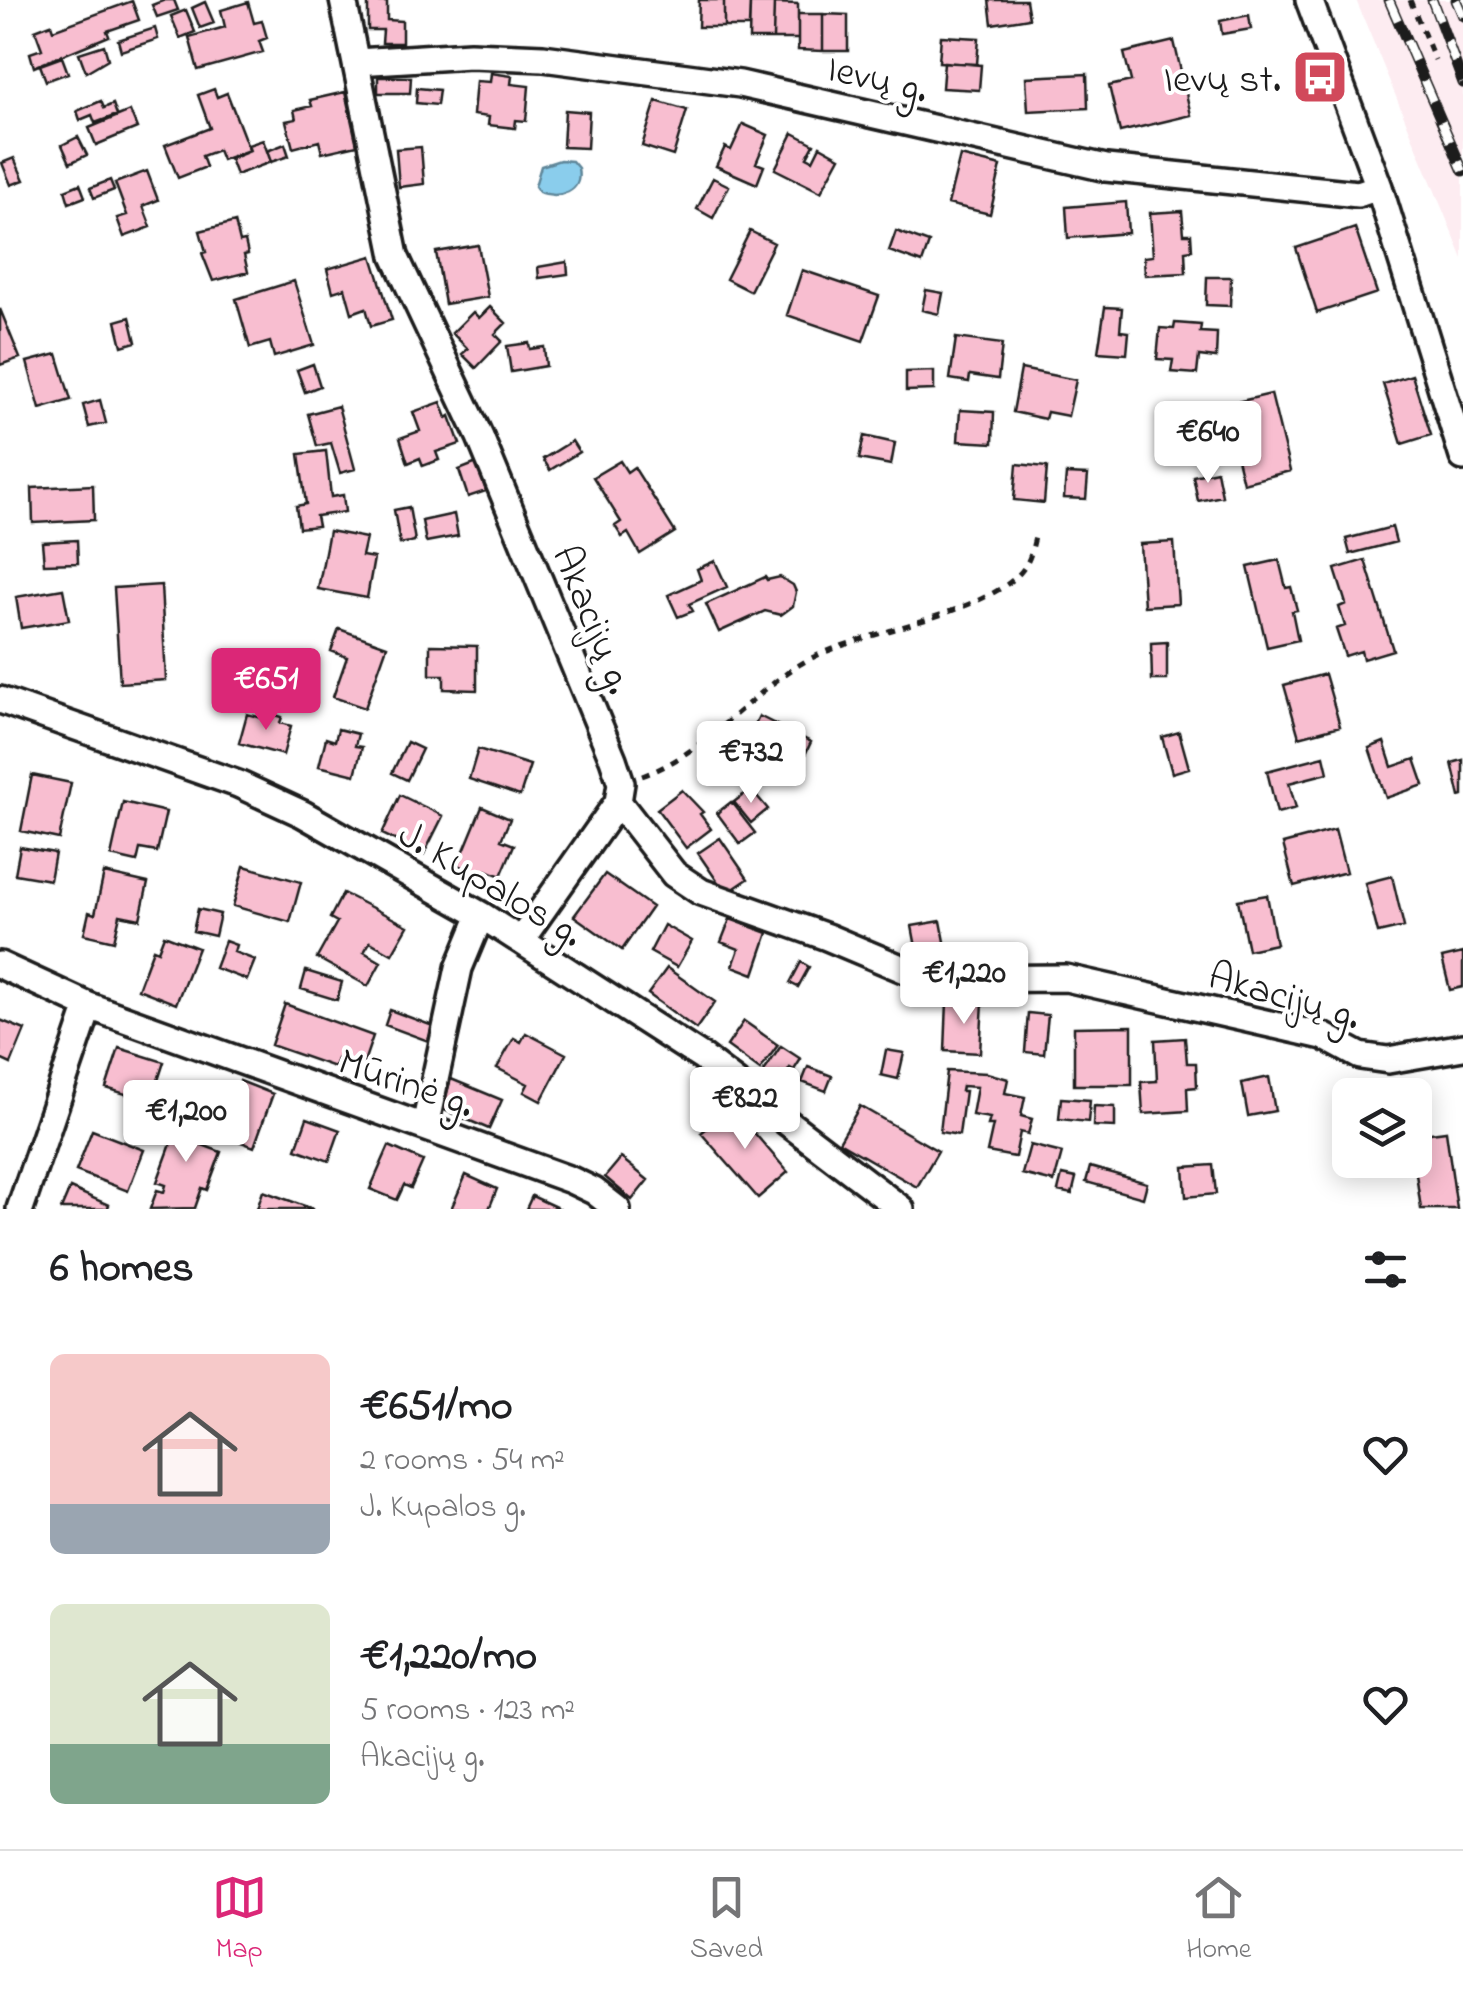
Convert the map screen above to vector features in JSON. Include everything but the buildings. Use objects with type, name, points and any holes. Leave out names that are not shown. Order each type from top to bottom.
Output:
[{"type":"street","name":"Akacijų g.","points":[[344,0],[395,256],[480,437],[620,792],[674,874],[701,892],[828,936],[908,971],[950,979],[1066,978],[1323,1036],[1360,1056],[1388,1060],[1463,1047]]},
{"type":"street","points":[[1309,0],[1379,187],[1463,457]]},
{"type":"street","name":"Ievų g.","points":[[357,62],[470,54],[543,58],[740,84],[1106,168],[1358,194],[1379,187]]},
{"type":"street","name":"J. Kupalos g.","points":[[0,700],[238,784],[303,814],[481,915],[703,1058],[902,1209]]},
{"type":"street","points":[[521,940],[620,792]]},
{"type":"street","points":[[425,1126],[460,968],[481,915]]},
{"type":"street","name":"Mūrinė g.","points":[[0,965],[89,1006],[571,1180],[617,1209]]},
{"type":"street","points":[[20,1209],[89,1006]]},
{"type":"path","points":[[1410,0],[1436,60]]},
{"type":"path","points":[[620,792],[684,753],[804,661],[866,636],[992,595],[1012,582],[1027,565],[1036,534]]},
{"type":"shaded area","points":[[1356,0],[1463,0],[1463,259]]},
{"type":"water","points":[[572,161],[578,168],[577,183],[561,194],[539,192],[535,186],[541,166]]},
{"type":"railway","points":[[1389,0],[1463,171]]},
{"type":"railway","points":[[1432,0],[1463,83]]},
{"type":"railway","points":[[1456,0],[1463,16]]},
{"type":"place","name":"Ievų st.","points":[[1320,77]]}]
